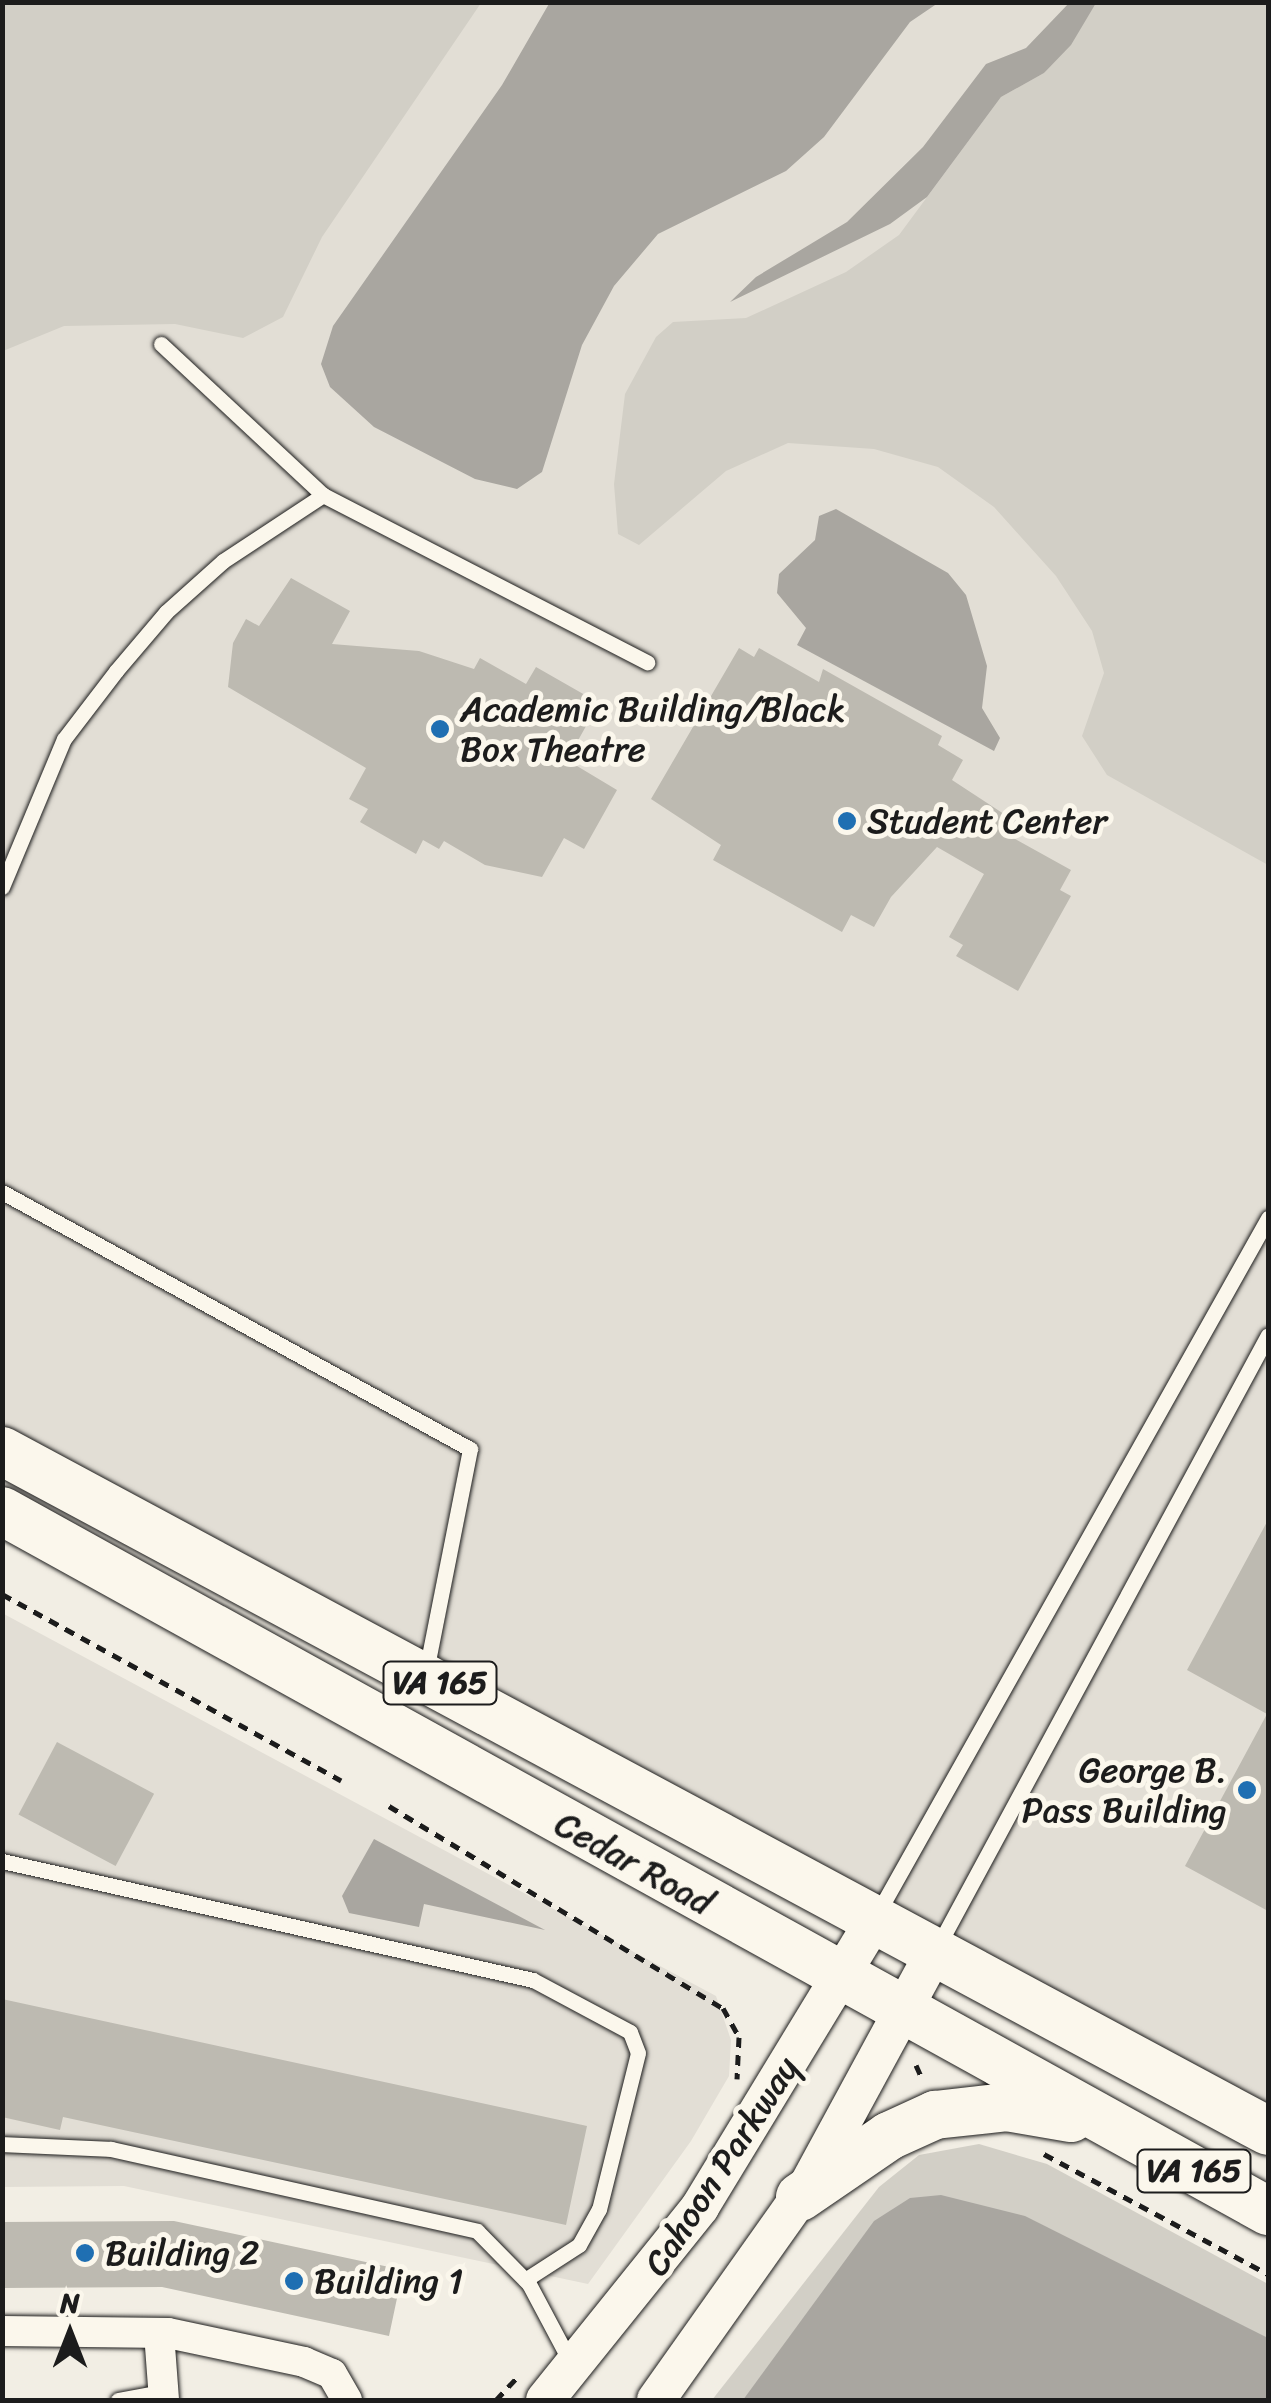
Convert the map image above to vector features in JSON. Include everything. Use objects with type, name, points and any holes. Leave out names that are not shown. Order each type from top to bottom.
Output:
[{"type":"main road","name":"Cedar Road","points":[[10,1489],[425,1675],[1268,2131]]},
{"type":"main road","name":"Cedar Road","points":[[10,1489],[841,1978],[1268,2210]]},
{"type":"main road","points":[[800,2197],[889,2136],[947,2112],[1007,2107],[1120,2130]]},
{"type":"street","name":"Cahoon Parkway","points":[[545,2400],[700,2206],[876,1916]]},
{"type":"street","points":[[656,2400],[800,2197],[936,1949]]},
{"type":"street","points":[[2,2332],[159,2333],[304,2362],[332,2374],[347,2400]]},
{"type":"street","points":[[159,2333],[163,2396]]},
{"type":"lane","points":[[161,344],[323,495],[647,662]]},
{"type":"lane","points":[[2,887],[64,738],[116,671],[166,612],[223,561],[323,495]]},
{"type":"lane","points":[[2,1192],[470,1449],[425,1675]]},
{"type":"lane","points":[[876,1916],[1268,1218]]},
{"type":"lane","points":[[936,1949],[1268,1335]]},
{"type":"lane","points":[[2,1861],[533,1980],[630,2032],[638,2053],[599,2208],[579,2245],[525,2280]]},
{"type":"lane","points":[[2,2144],[110,2148],[445,2221],[493,2241],[525,2280],[574,2368]]},
{"type":"lane","points":[[118,2400],[163,2396]]},
{"type":"path","points":[[2,1594],[340,1780]]},
{"type":"path","points":[[1032,2148],[1268,2274]]},
{"type":"path","points":[[496,2400],[525,2368]]},
{"type":"shaded area","points":[[3,2],[481,3],[322,237],[283,317],[243,338],[175,324],[64,326],[3,351]]},
{"type":"shaded area","points":[[550,2],[938,3],[910,22],[824,137],[786,171],[658,234],[614,286],[582,345],[542,472],[517,489],[475,479],[374,427],[330,387],[321,364],[333,326],[502,85]]},
{"type":"shaded area","points":[[1070,2],[1096,3],[1071,45],[1044,73],[1001,97],[927,197],[890,224],[730,302],[756,277],[847,222],[923,147],[986,64],[1026,48]]},
{"type":"shaded area","points":[[2,3],[1268,3],[1268,2107],[3,1433]]},
{"type":"shaded area","points":[[1096,3],[1268,3],[1268,865],[1107,775],[1082,736],[1104,673],[1092,631],[1056,576],[994,507],[938,467],[874,449],[788,443],[726,471],[639,545],[618,534],[614,484],[625,394],[656,337],[673,322],[746,318],[846,272],[899,235],[1001,97],[1044,73]]},
{"type":"shaded area","points":[[836,509],[948,573],[966,595],[987,666],[982,708],[1000,738],[994,751],[797,645],[806,628],[777,593],[779,574],[815,540],[819,516]]},
{"type":"shaded area","points":[[2,1613],[716,1996],[731,2040],[729,2076],[691,2141],[588,2284],[124,2186],[3,2187]]},
{"type":"shaded area","points":[[374,1839],[545,1930],[424,1904],[419,1927],[349,1913],[342,1896]]},
{"type":"shaded area","points":[[979,2144],[1047,2164],[1268,2284],[1268,2400],[712,2400],[879,2187],[919,2155]]},
{"type":"shaded area","points":[[941,2195],[1025,2216],[1268,2338],[1268,2400],[743,2400],[874,2221],[910,2198]]},
{"type":"building","name":"Academic Building/Black Box Theatre","points":[[291,578],[350,611],[332,644],[419,651],[474,669],[480,658],[526,684],[536,667],[599,703],[567,760],[617,790],[584,849],[564,838],[542,877],[485,865],[444,841],[439,849],[423,840],[416,854],[360,822],[368,809],[349,799],[366,768],[228,687],[233,643],[246,619],[259,626]]},
{"type":"building","name":"Student Center","points":[[739,648],[754,657],[759,648],[819,682],[823,669],[942,736],[938,745],[963,760],[952,780],[1007,816],[999,830],[1071,870],[1060,890],[1071,896],[1018,991],[956,956],[963,945],[949,937],[984,874],[937,847],[891,897],[874,927],[851,915],[842,932],[713,860],[721,845],[651,799]]},
{"type":"building","name":"George B. Pass Building","points":[[1268,1520],[1268,1911],[1185,1866],[1267,1714],[1187,1670]]},
{"type":"building","points":[[57,1742],[154,1794],[116,1866],[19,1814]]},
{"type":"building","points":[[2,1999],[587,2126],[566,2225],[63,2117],[60,2130],[2,2117]]},
{"type":"building","points":[[174,2221],[403,2270],[389,2336],[162,2287],[2,2288],[2,2222]]},
{"type":"place","name":"Academic Building/Black Box Theatre","points":[[440,729]]},
{"type":"place","name":"Student Center","points":[[847,821]]},
{"type":"place","name":"George B. Pass Building","points":[[1247,1790]]},
{"type":"place","name":"Building 2","points":[[85,2253]]},
{"type":"place","name":"Building 1","points":[[294,2281]]}]
